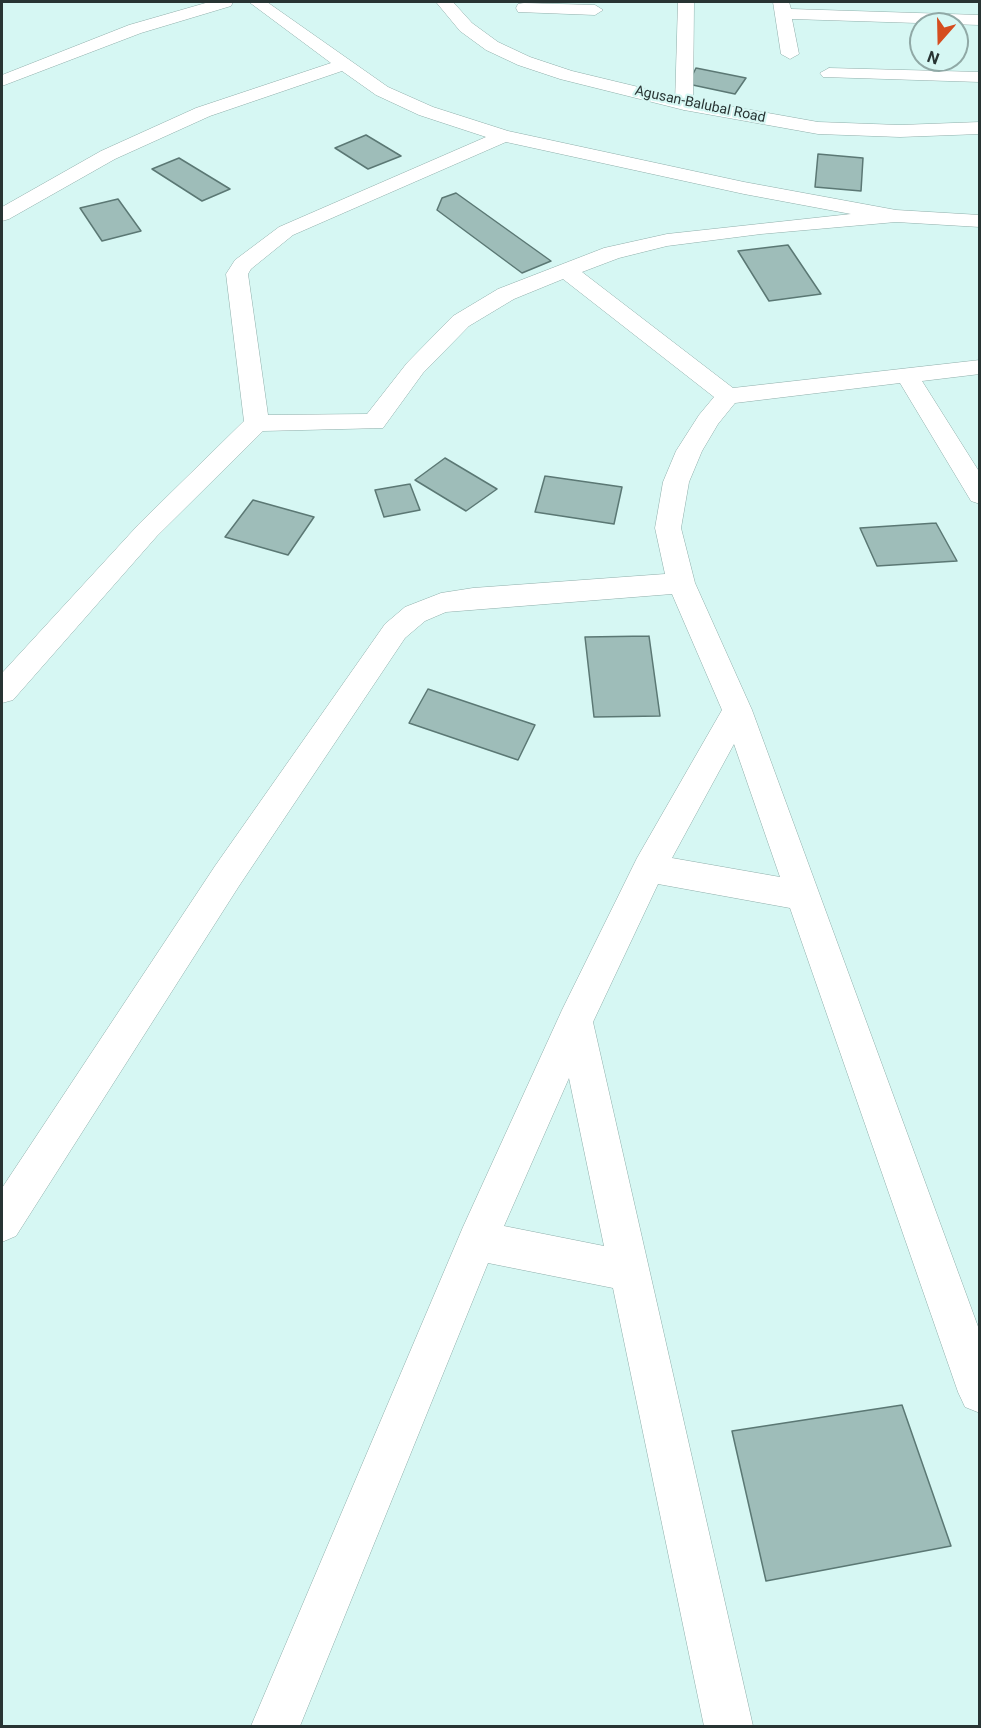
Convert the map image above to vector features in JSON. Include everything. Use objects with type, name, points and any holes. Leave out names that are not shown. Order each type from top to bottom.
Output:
[{"type":"street","points":[[2,81],[135,29],[225,2]]},
{"type":"street","points":[[258,2],[382,91],[426,111],[504,136],[744,188],[896,216],[980,221]]},
{"type":"street","name":"Agusan-Balubal Road","points":[[444,2],[466,27],[492,46],[524,61],[566,75],[684,104],[818,128],[900,131],[980,128]]},
{"type":"street","points":[[684,104],[686,2]]},
{"type":"street","points":[[790,54],[782,8],[980,20]]},
{"type":"street","points":[[524,9],[595,12]]},
{"type":"street","points":[[2,215],[53,184],[108,155],[203,112],[343,65]]},
{"type":"street","points":[[829,73],[980,77]]},
{"type":"street","points":[[257,423],[237,274],[243,265],[286,231],[504,136]]},
{"type":"street","points":[[744,188],[761,228]]},
{"type":"street","points":[[2,692],[148,530],[257,423],[374,422],[416,369],[461,321],[506,294],[612,254],[658,242],[761,228],[896,216]]},
{"type":"street","points":[[565,270],[728,396]]},
{"type":"street","points":[[980,367],[728,396],[708,420],[689,451],[676,482],[668,528],[681,583],[737,710],[801,895],[980,1392]]},
{"type":"street","points":[[907,375],[980,495]]},
{"type":"street","points":[[2,1222],[220,886],[395,631],[415,614],[441,603],[473,598],[681,583]]},
{"type":"street","points":[[276,1726],[477,1241],[575,1022],[649,868],[737,710]]},
{"type":"street","points":[[649,868],[801,895]]},
{"type":"street","points":[[575,1022],[729,1726]]},
{"type":"street","points":[[477,1241],[630,1272]]},
{"type":"building","points":[[696,68],[746,78],[735,94],[688,84]]},
{"type":"building","points":[[366,135],[401,156],[368,169],[335,148]]},
{"type":"building","points":[[818,154],[863,158],[861,191],[815,187]]},
{"type":"building","points":[[179,158],[230,189],[202,201],[152,169]]},
{"type":"building","points":[[456,193],[551,261],[522,273],[437,210],[442,198]]},
{"type":"building","points":[[118,199],[141,231],[102,241],[80,208]]},
{"type":"building","points":[[788,245],[821,294],[769,301],[738,251]]},
{"type":"building","points":[[445,458],[497,489],[466,511],[415,480]]},
{"type":"building","points":[[545,476],[622,487],[614,524],[535,512]]},
{"type":"building","points":[[410,484],[420,510],[384,517],[375,490]]},
{"type":"building","points":[[253,500],[314,517],[288,555],[225,537]]},
{"type":"building","points":[[936,523],[957,561],[877,566],[860,528]]},
{"type":"building","points":[[649,636],[660,716],[594,717],[585,637]]},
{"type":"building","points":[[428,689],[535,725],[518,760],[409,723]]},
{"type":"building","points":[[902,1405],[951,1546],[766,1581],[732,1431]]}]
